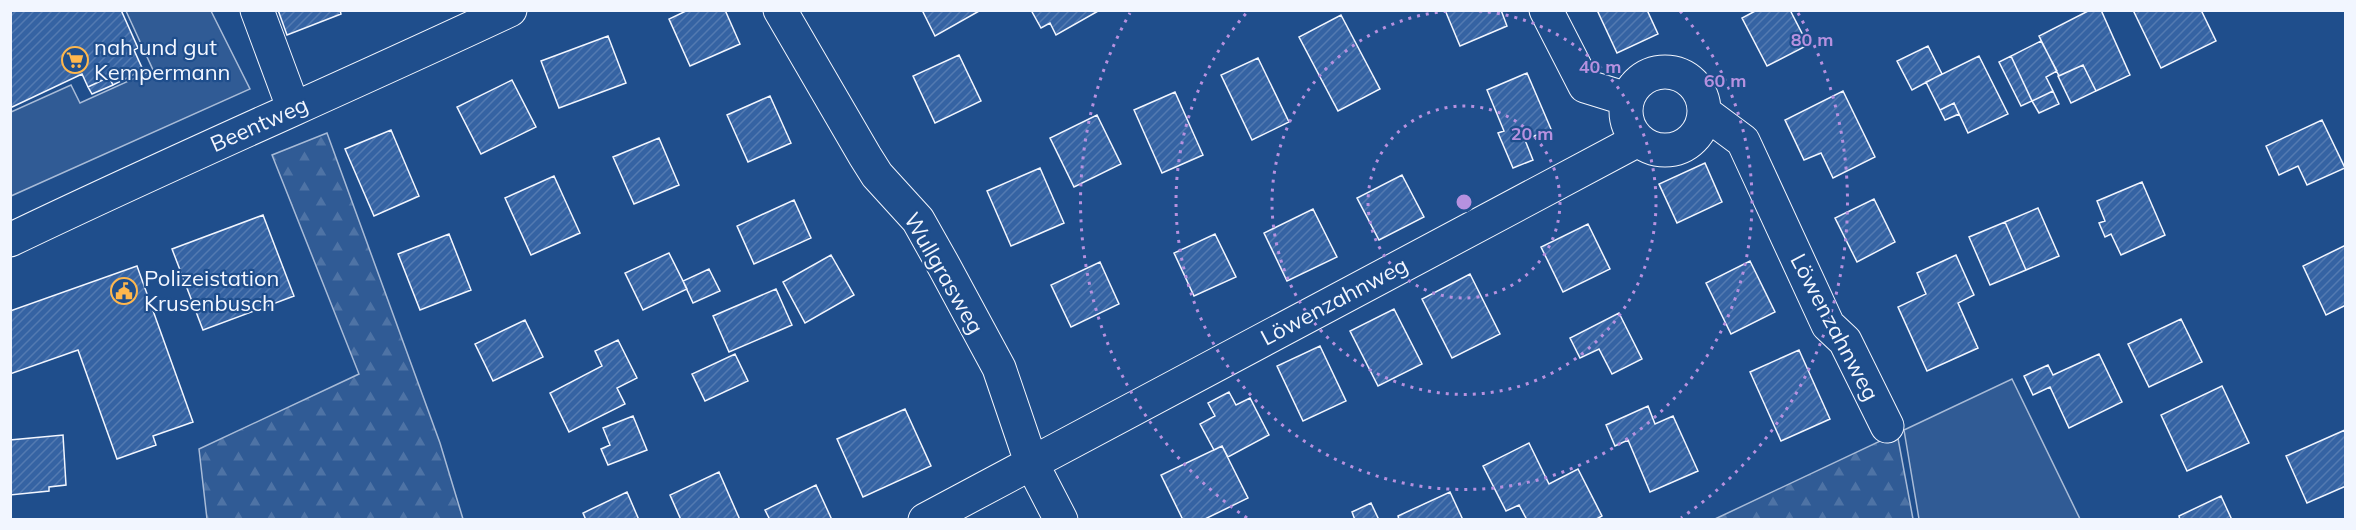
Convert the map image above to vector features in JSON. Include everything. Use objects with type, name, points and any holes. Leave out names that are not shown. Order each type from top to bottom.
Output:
[{"type":"street","points":[[257,10],[293,107]]},
{"type":"street","name":"Beentweg","points":[[10,240],[293,107],[351,84],[510,10]]},
{"type":"street","name":"Wullgrasweg","points":[[780,10],[865,156],[878,175],[918,220],[945,268],[999,369],[1031,462],[1061,519]]},
{"type":"street","points":[[1546,10],[1585,86],[1627,99]]},
{"type":"street","points":[[1665,71],[1677,73],[1697,87],[1704,112],[1699,130],[1686,144],[1661,150],[1648,147],[1638,140],[1626,121],[1627,99],[1632,87],[1641,78],[1665,71]]},
{"type":"street","name":"Löwenzahnweg","points":[[1704,112],[1743,141],[1828,325],[1845,341],[1887,426]]},
{"type":"street","name":"Löwenzahnweg","points":[[925,519],[1638,140]]},
{"type":"shaded area","points":[[126,11],[211,11],[250,89],[11,196],[11,112],[71,85],[80,103],[153,70]]},
{"type":"shaded area","points":[[2012,379],[2080,519],[1919,519],[1904,430]]},
{"type":"green space","points":[[327,133],[440,443],[463,519],[207,519],[199,449],[359,374],[272,155]]},
{"type":"green space","points":[[1897,433],[1913,519],[1715,519]]},
{"type":"building","name":"nah und gut Kempermann","points":[[10,10],[121,10],[138,48],[134,50],[143,70],[113,85],[109,77],[88,87],[82,74],[10,108]]},
{"type":"building","points":[[278,10],[340,10],[341,14],[287,35]]},
{"type":"building","points":[[688,10],[725,10],[740,44],[690,66],[669,19]]},
{"type":"building","points":[[922,10],[981,10],[935,36]]},
{"type":"building","points":[[1031,10],[1100,10],[1056,35],[1050,23],[1041,28]]},
{"type":"building","points":[[1445,10],[1501,10],[1507,26],[1460,46]]},
{"type":"building","points":[[1597,10],[1647,10],[1658,34],[1617,53]]},
{"type":"building","points":[[1757,10],[1790,10],[1808,45],[1767,66],[1742,18]]},
{"type":"building","points":[[2090,10],[2101,10],[2130,75],[2096,91],[2083,65],[2059,76],[2039,36]]},
{"type":"building","points":[[2133,10],[2201,10],[2216,41],[2161,68]]},
{"type":"building","points":[[1341,15],[1380,89],[1338,111],[1299,37]]},
{"type":"building","points":[[608,36],[626,83],[559,108],[541,61]]},
{"type":"building","points":[[2041,41],[2057,71],[2046,77],[2053,91],[2032,101],[2011,56]]},
{"type":"building","points":[[1928,46],[1942,74],[1912,90],[1897,61]]},
{"type":"building","points":[[959,55],[981,101],[935,123],[913,76]]},
{"type":"building","points":[[1979,56],[2008,114],[1968,133],[1954,103],[1940,110],[1926,82]]},
{"type":"building","points":[[2011,56],[2032,101],[2021,106],[1999,62]]},
{"type":"building","points":[[1258,58],[1289,122],[1252,140],[1221,75]]},
{"type":"building","points":[[2083,65],[2096,91],[2071,103],[2058,76]]},
{"type":"building","points":[[1527,73],[1551,129],[1525,140],[1533,160],[1513,168],[1498,133],[1504,131],[1487,90]]},
{"type":"building","points":[[109,77],[113,85],[92,94],[88,87]]},
{"type":"building","points":[[512,80],[536,127],[481,154],[457,107]]},
{"type":"building","points":[[1843,91],[1875,157],[1833,178],[1821,153],[1804,160],[1785,120]]},
{"type":"building","points":[[2053,91],[2059,104],[2039,113],[2032,101]]},
{"type":"building","points":[[1175,92],[1203,155],[1162,173],[1134,110]]},
{"type":"building","points":[[770,96],[791,143],[748,162],[727,115]]},
{"type":"building","points":[[1954,103],[1959,114],[1945,120],[1940,110]]},
{"type":"building","points":[[1097,115],[1121,164],[1074,187],[1050,138]]},
{"type":"building","points":[[2322,120],[2345,168],[2307,185],[2298,166],[2279,175],[2266,146]]},
{"type":"building","points":[[391,130],[419,196],[374,216],[345,149]]},
{"type":"building","points":[[659,138],[679,185],[634,204],[613,157]]},
{"type":"building","points":[[1705,163],[1722,202],[1677,223],[1659,184]]},
{"type":"building","points":[[1040,168],[1064,223],[1011,246],[987,191]]},
{"type":"building","points":[[1402,175],[1424,217],[1379,240],[1357,198]]},
{"type":"building","points":[[554,176],[580,233],[531,255],[505,198]]},
{"type":"building","points":[[2142,182],[2165,235],[2121,255],[2111,234],[2105,237],[2099,223],[2105,221],[2097,201]]},
{"type":"building","points":[[1874,199],[1895,242],[1857,262],[1835,218]]},
{"type":"building","points":[[794,200],[811,238],[754,264],[737,226]]},
{"type":"building","points":[[2038,208],[2059,256],[2026,270],[2005,222]]},
{"type":"building","points":[[1313,209],[1337,257],[1287,281],[1264,233]]},
{"type":"building","points":[[263,215],[294,296],[203,330],[172,249]]},
{"type":"building","points":[[2005,222],[2026,270],[1990,285],[1969,237]]},
{"type":"building","points":[[1588,224],[1610,269],[1563,292],[1541,247]]},
{"type":"building","points":[[449,234],[471,290],[420,310],[398,254]]},
{"type":"building","points":[[1215,234],[1236,277],[1194,296],[1174,253]]},
{"type":"building","points":[[2346,245],[2346,305],[2326,315],[2303,266]]},
{"type":"building","points":[[669,253],[687,289],[643,310],[625,273]]},
{"type":"building","points":[[831,255],[854,295],[805,323],[783,282]]},
{"type":"building","points":[[1956,255],[1974,295],[1958,303],[1978,348],[1927,371],[1898,307],[1926,294],[1917,273]]},
{"type":"building","points":[[1750,261],[1775,312],[1731,334],[1706,283]]},
{"type":"building","points":[[1100,262],[1119,304],[1071,327],[1051,285]]},
{"type":"building","points":[[137,266],[193,422],[153,436],[156,445],[117,459],[78,350],[10,374],[10,311]]},
{"type":"building","points":[[709,269],[720,291],[693,303],[683,281]]},
{"type":"building","points":[[1470,274],[1500,334],[1452,358],[1422,299]]},
{"type":"building","points":[[776,289],[792,325],[729,352],[713,316]]},
{"type":"building","points":[[1394,309],[1422,364],[1378,386],[1350,331]]},
{"type":"building","points":[[1619,313],[1642,359],[1612,374],[1599,349],[1580,358],[1570,338]]},
{"type":"building","points":[[2181,319],[2202,362],[2149,387],[2128,344]]},
{"type":"building","points":[[525,320],[543,357],[493,381],[475,344]]},
{"type":"building","points":[[618,340],[637,378],[617,388],[625,404],[569,432],[550,393],[602,366],[595,351]]},
{"type":"building","points":[[1320,346],[1346,401],[1303,421],[1277,366]]},
{"type":"building","points":[[1799,350],[1830,419],[1781,441],[1750,372]]},
{"type":"building","points":[[735,354],[748,381],[705,401],[692,374]]},
{"type":"building","points":[[2099,354],[2122,402],[2069,428],[2050,387],[2033,395],[2024,376],[2048,365],[2053,375]]},
{"type":"building","points":[[2222,386],[2249,443],[2187,471],[2161,415]]},
{"type":"building","points":[[1229,392],[1236,405],[1250,398],[1269,435],[1228,457],[1222,446],[1214,450],[1200,424],[1215,416],[1208,403]]},
{"type":"building","points":[[1648,406],[1655,424],[1673,416],[1698,471],[1650,492],[1628,440],[1615,446],[1606,425]]},
{"type":"building","points":[[905,409],[931,466],[863,497],[837,439]]},
{"type":"building","points":[[633,416],[647,450],[608,465],[601,449],[610,445],[603,428]]},
{"type":"building","points":[[2345,430],[2346,486],[2307,503],[2286,456]]},
{"type":"building","points":[[63,435],[66,485],[49,487],[49,491],[10,495],[10,440]]},
{"type":"building","points":[[1529,443],[1549,484],[1578,469],[1602,516],[1595,520],[1527,520],[1519,505],[1506,511],[1483,466]]},
{"type":"building","points":[[1222,446],[1248,498],[1203,520],[1183,520],[1161,475]]},
{"type":"building","points":[[719,472],[740,520],[681,520],[670,495]]},
{"type":"building","points":[[816,485],[832,520],[770,520],[765,510]]},
{"type":"building","points":[[627,492],[639,520],[586,520],[583,513]]},
{"type":"building","points":[[1450,492],[1463,520],[1399,520],[1398,516]]},
{"type":"building","points":[[2221,496],[2232,520],[2180,520],[2179,516]]},
{"type":"building","points":[[1371,503],[1379,520],[1355,520],[1352,512]]},
{"type":"place","name":"nah und gut Kempermann","points":[[75,60]]},
{"type":"place","name":"Polizeistation Krusenbusch","points":[[124,291]]}]
